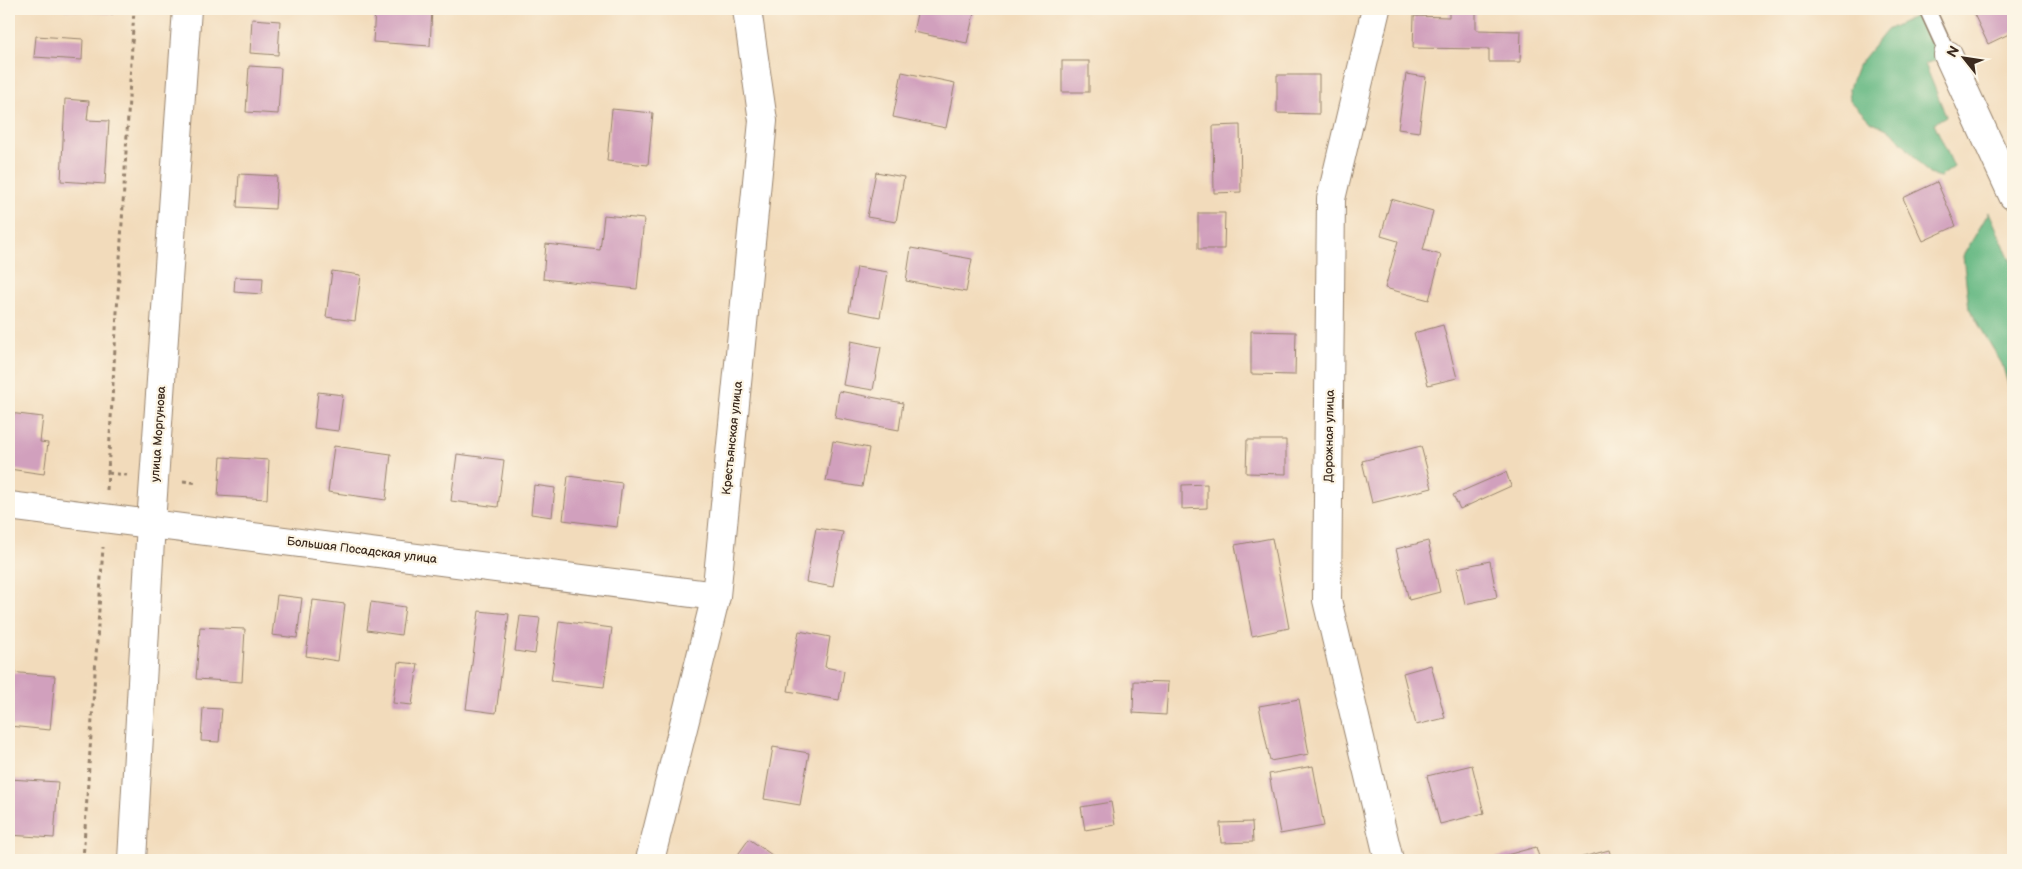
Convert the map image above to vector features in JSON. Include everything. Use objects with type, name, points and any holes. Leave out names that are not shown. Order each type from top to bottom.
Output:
[{"type":"street","name":"улица Моргунова","points":[[132,860],[152,523],[187,9]]},
{"type":"street","name":"Крестьянская улица","points":[[650,860],[716,596],[763,121],[747,9]]},
{"type":"street","name":"Дорожная улица","points":[[1376,9],[1331,198],[1327,600],[1389,860]]},
{"type":"street","points":[[1948,55],[2013,196]]},
{"type":"street","name":"Большая Посадская улица","points":[[9,506],[716,596]]},
{"type":"lane","points":[[1927,9],[1948,55]]},
{"type":"path","points":[[83,860],[105,518],[134,9]]},
{"type":"green space","points":[[1928,10],[1948,55],[1925,64],[1946,116],[1934,123],[1954,167],[1940,177],[1929,174],[1893,132],[1869,120],[1850,100],[1849,88],[1857,67],[1887,30]]},
{"type":"green space","points":[[1989,212],[2013,266],[2013,401],[2002,364],[1969,308],[1963,256]]},
{"type":"building","points":[[64,9],[114,9],[113,14]]},
{"type":"building","points":[[375,9],[432,9],[430,46],[373,42]]},
{"type":"building","points":[[918,9],[975,9],[967,43],[913,32]]},
{"type":"building","points":[[1449,9],[1476,9],[1476,30],[1521,31],[1520,62],[1489,62],[1489,49],[1413,48],[1414,16],[1449,17]]},
{"type":"building","points":[[1980,9],[2013,9],[2013,32],[1988,44],[1973,12]]},
{"type":"building","points":[[252,19],[280,21],[278,55],[250,53]]},
{"type":"building","points":[[36,36],[83,39],[82,60],[34,57]]},
{"type":"building","points":[[1062,61],[1089,61],[1089,92],[1062,92]]},
{"type":"building","points":[[249,66],[281,68],[278,114],[246,112]]},
{"type":"building","points":[[902,72],[955,83],[946,128],[893,117]]},
{"type":"building","points":[[1406,74],[1426,77],[1419,132],[1398,129]]},
{"type":"building","points":[[1277,75],[1319,75],[1319,114],[1277,113]]},
{"type":"building","points":[[65,99],[89,101],[87,120],[109,121],[105,184],[61,181]]},
{"type":"building","points":[[612,109],[653,113],[648,165],[607,161]]},
{"type":"building","points":[[1240,125],[1241,192],[1214,193],[1213,126]]},
{"type":"building","points":[[876,172],[904,177],[896,222],[867,217]]},
{"type":"building","points":[[239,174],[277,176],[275,209],[237,207]]},
{"type":"building","points":[[1937,182],[1956,226],[1923,241],[1903,198]]},
{"type":"building","points":[[1391,199],[1433,211],[1423,250],[1441,255],[1429,300],[1385,288],[1398,241],[1381,236]]},
{"type":"building","points":[[1198,213],[1225,213],[1224,249],[1198,249]]},
{"type":"building","points":[[604,215],[644,219],[637,289],[543,279],[546,244],[600,250]]},
{"type":"building","points":[[911,248],[972,259],[966,292],[906,281]]},
{"type":"building","points":[[857,267],[888,272],[880,317],[849,311]]},
{"type":"building","points":[[332,271],[361,275],[355,321],[326,317]]},
{"type":"building","points":[[235,277],[263,278],[262,294],[234,292]]},
{"type":"building","points":[[1443,325],[1457,378],[1428,385],[1414,333]]},
{"type":"building","points":[[1251,331],[1296,332],[1295,375],[1251,374]]},
{"type":"building","points":[[851,341],[881,347],[873,390],[843,385]]},
{"type":"building","points":[[839,391],[903,403],[899,430],[835,418]]},
{"type":"building","points":[[318,392],[343,395],[338,431],[314,428]]},
{"type":"building","points":[[9,413],[43,417],[40,442],[48,443],[44,474],[9,469]]},
{"type":"building","points":[[1247,440],[1286,440],[1286,474],[1246,473]]},
{"type":"building","points":[[833,441],[869,448],[862,487],[826,481]]},
{"type":"building","points":[[334,446],[391,454],[386,500],[328,492]]},
{"type":"building","points":[[1421,446],[1432,488],[1372,503],[1362,461]]},
{"type":"building","points":[[457,454],[504,460],[498,507],[451,501]]},
{"type":"building","points":[[221,457],[269,460],[267,499],[218,496]]},
{"type":"building","points":[[1506,472],[1511,486],[1460,509],[1453,495]]},
{"type":"building","points":[[568,476],[622,483],[617,527],[563,520]]},
{"type":"building","points":[[1207,484],[1207,508],[1182,509],[1182,485]]},
{"type":"building","points":[[534,485],[555,488],[552,517],[531,514]]},
{"type":"building","points":[[816,528],[843,532],[833,587],[806,582]]},
{"type":"building","points":[[1272,538],[1289,628],[1252,636],[1235,545]]},
{"type":"building","points":[[1428,541],[1440,592],[1409,600],[1396,549]]},
{"type":"building","points":[[1490,561],[1497,597],[1465,604],[1457,568]]},
{"type":"building","points":[[277,595],[302,598],[297,638],[272,635]]},
{"type":"building","points":[[313,600],[345,604],[338,661],[306,656]]},
{"type":"building","points":[[371,602],[405,607],[401,635],[367,630]]},
{"type":"building","points":[[479,611],[509,614],[496,713],[466,709]]},
{"type":"building","points":[[520,616],[540,618],[535,654],[515,651]]},
{"type":"building","points":[[559,621],[612,628],[604,687],[551,681]]},
{"type":"building","points":[[200,627],[245,629],[242,682],[196,679]]},
{"type":"building","points":[[799,631],[830,637],[825,667],[844,671],[839,700],[788,691]]},
{"type":"building","points":[[398,662],[418,664],[412,705],[393,703]]},
{"type":"building","points":[[1431,665],[1445,718],[1416,725],[1403,673]]},
{"type":"building","points":[[9,672],[55,676],[50,730],[9,726]]},
{"type":"building","points":[[1134,681],[1168,682],[1166,715],[1133,713]]},
{"type":"building","points":[[1299,699],[1309,754],[1270,761],[1259,706]]},
{"type":"building","points":[[203,708],[222,709],[219,742],[201,741]]},
{"type":"building","points":[[773,747],[809,753],[800,805],[764,799]]},
{"type":"building","points":[[1472,765],[1484,813],[1440,824],[1427,776]]},
{"type":"building","points":[[1313,766],[1324,826],[1280,834],[1269,774]]},
{"type":"building","points":[[9,779],[58,782],[54,838],[9,835]]},
{"type":"building","points":[[1111,802],[1115,825],[1085,830],[1081,807]]},
{"type":"building","points":[[1252,822],[1253,842],[1221,843],[1220,823]]},
{"type":"building","points":[[749,839],[772,855],[768,860],[734,860]]},
{"type":"building","points":[[1536,847],[1540,860],[1488,860]]},
{"type":"building","points":[[1609,850],[1612,860],[1572,860]]}]
